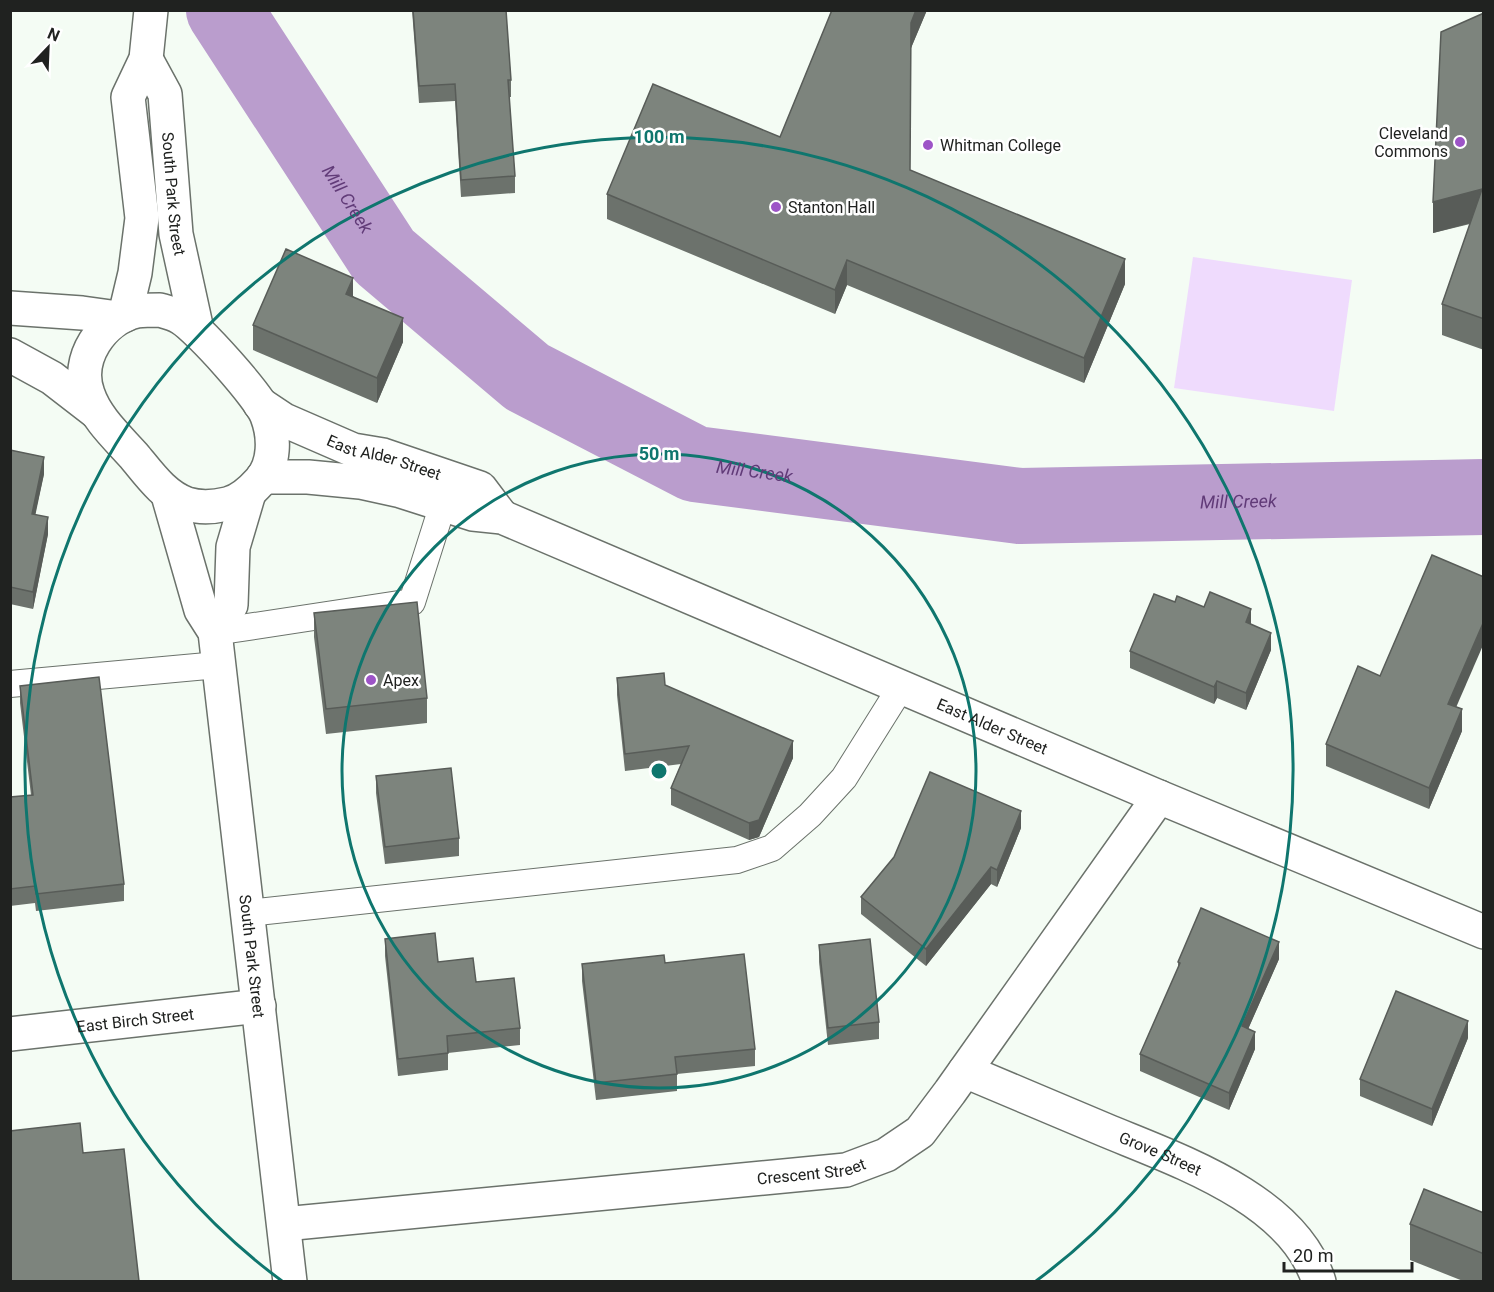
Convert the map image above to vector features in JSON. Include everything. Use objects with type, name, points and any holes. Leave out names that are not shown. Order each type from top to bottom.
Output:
[{"type":"main road","points":[[121,317],[135,273],[142,218],[128,97],[146,59],[151,10]]},
{"type":"main road","name":"South Park Street","points":[[146,59],[165,94],[176,234],[197,330]]},
{"type":"main road","points":[[10,308],[121,317]]},
{"type":"main road","points":[[96,412],[87,393],[85,371],[90,350],[95,341],[101,332],[121,317],[138,311],[160,310],[180,317],[197,330],[267,415],[273,435],[272,457],[256,485],[233,547],[231,606],[215,632]]},
{"type":"main road","points":[[10,356],[52,378],[96,412],[168,495],[187,504],[209,507],[230,503],[256,485]]},
{"type":"main road","name":"East Alder Street","points":[[260,404],[284,420],[352,450],[382,455],[480,488],[502,517]]},
{"type":"main road","name":"East Alder Street","points":[[256,485],[308,477],[360,482],[401,491],[473,514],[502,517],[1484,932]]},
{"type":"main road","name":"South Park Street","points":[[168,495],[183,540],[201,610],[215,632],[290,1281]]},
{"type":"main road","name":"Crescent Street","points":[[284,1224],[846,1170],[886,1155],[920,1132],[1159,796]]},
{"type":"main road","name":"East Birch Street","points":[[10,1034],[258,1006]]},
{"type":"main road","name":"Grove Street","points":[[965,1071],[1200,1169],[1245,1195],[1286,1227],[1314,1265],[1319,1281]]},
{"type":"lane","points":[[215,632],[412,602],[443,504]]},
{"type":"lane","points":[[10,684],[218,665]]},
{"type":"lane","points":[[248,913],[737,860],[771,848],[810,815],[844,778],[901,687]]},
{"type":"shaded area","points":[[1193,257],[1352,280],[1334,411],[1174,388]]},
{"type":"building","points":[[413,10],[506,10],[515,176],[461,180],[455,84],[419,86]]},
{"type":"building","name":"Stanton Hall","points":[[832,10],[916,10],[911,23],[910,170],[1125,259],[1084,358],[847,260],[835,290],[607,194],[653,84],[780,137]]},
{"type":"building","name":"Cleveland Commons","points":[[1484,13],[1484,319],[1442,304],[1482,189],[1433,202],[1441,32]]},
{"type":"building","points":[[286,249],[353,278],[346,294],[403,318],[377,378],[253,325]]},
{"type":"building","points":[[10,450],[44,457],[32,514],[48,517],[33,592],[10,587]]},
{"type":"building","points":[[1432,555],[1484,577],[1484,621],[1448,704],[1462,709],[1429,788],[1326,744],[1358,666],[1380,676]]},
{"type":"building","points":[[1210,592],[1251,609],[1246,622],[1271,633],[1246,693],[1217,681],[1214,687],[1130,651],[1154,594],[1175,602],[1177,596],[1204,607]]},
{"type":"building","name":"Apex","points":[[417,602],[427,698],[326,709],[314,613]]},
{"type":"building","points":[[664,673],[665,685],[793,741],[759,820],[749,823],[671,788],[689,746],[625,754],[617,678]]},
{"type":"building","points":[[99,677],[124,884],[36,894],[35,886],[10,889],[10,797],[33,795],[20,686]]},
{"type":"building","points":[[451,768],[459,838],[385,847],[376,776]]},
{"type":"building","points":[[930,772],[1021,811],[997,870],[991,867],[926,949],[861,897],[894,857]]},
{"type":"building","points":[[1201,908],[1279,942],[1242,1026],[1255,1032],[1229,1093],[1140,1054],[1180,963],[1178,962]]},
{"type":"building","points":[[435,933],[438,962],[473,958],[476,982],[514,978],[520,1028],[447,1036],[448,1053],[398,1059],[385,939]]},
{"type":"building","points":[[870,939],[879,1022],[828,1028],[819,945]]},
{"type":"building","points":[[744,954],[755,1049],[675,1057],[677,1074],[596,1083],[582,964],[664,955],[665,963]]},
{"type":"building","points":[[1396,991],[1468,1021],[1432,1109],[1360,1079]]},
{"type":"building","points":[[80,1123],[83,1153],[124,1149],[139,1281],[10,1281],[10,1131]]},
{"type":"building","points":[[1424,1189],[1484,1213],[1484,1254],[1410,1224]]},
{"type":"waterway","name":"Mill Creek","points":[[224,10],[384,256],[527,377],[695,464],[1020,506],[1484,497]]},
{"type":"place","name":"Cleveland Commons","points":[[1460,142]]},
{"type":"place","name":"Whitman College","points":[[928,145]]},
{"type":"place","name":"Stanton Hall","points":[[776,207]]},
{"type":"place","name":"Apex","points":[[371,680]]}]
